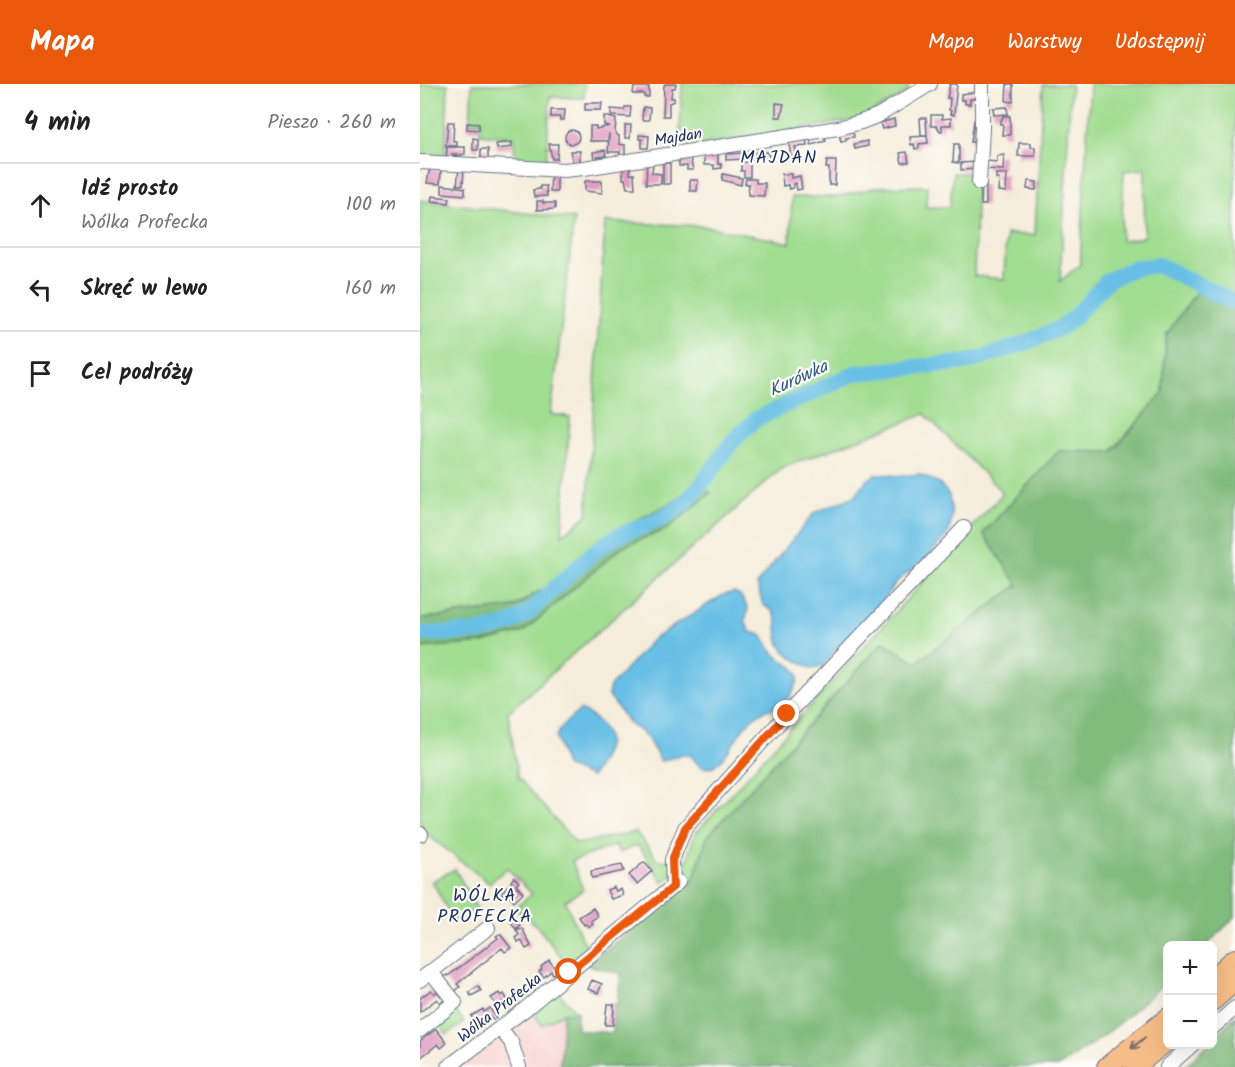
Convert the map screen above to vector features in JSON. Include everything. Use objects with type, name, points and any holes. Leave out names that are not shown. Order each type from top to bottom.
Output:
[{"type":"highway","points":[[1217,974],[1235,958]]},
{"type":"highway","points":[[1217,997],[1235,981]]},
{"type":"highway","points":[[1107,1067],[1163,1021]]},
{"type":"highway","points":[[1134,1067],[1163,1043]]},
{"type":"street","name":"Majdan","points":[[420,162],[564,170],[584,168],[838,129],[879,115],[930,84]]},
{"type":"street","points":[[979,183],[982,84]]},
{"type":"street","name":"Wólka Profecka","points":[[448,1067],[500,1028],[677,883],[672,860],[685,828],[787,714],[964,528]]},
{"type":"street","points":[[420,1030],[455,1002],[426,976],[488,928]]},
{"type":"street","points":[[1217,1024],[1235,1008]]},
{"type":"street","points":[[500,1028],[511,1042],[519,1067]]},
{"type":"street","points":[[1167,1067],[1187,1049]]},
{"type":"shaded area","points":[[533,1012],[542,1025],[563,1013],[560,1067],[460,1067]]},
{"type":"green space","points":[[420,84],[448,84],[445,161],[420,159]]},
{"type":"green space","points":[[472,84],[585,84],[584,98],[550,97],[546,166],[515,165],[514,138],[480,134],[481,122],[470,122]]},
{"type":"green space","points":[[682,84],[908,84],[908,92],[861,119],[679,149]]},
{"type":"green space","points":[[1071,84],[1060,281],[1080,265],[1090,84],[1235,84],[1235,307],[1200,287],[1166,335],[1163,393],[1111,452],[1059,451],[1019,584],[916,663],[883,642],[707,837],[693,881],[682,867],[663,882],[638,845],[619,853],[616,845],[572,861],[583,890],[565,901],[587,946],[567,964],[536,925],[515,908],[532,894],[507,868],[489,883],[420,829],[420,648],[482,643],[523,632],[623,546],[667,529],[615,531],[572,571],[514,607],[420,619],[420,200],[574,219],[551,414],[570,417],[562,535],[587,515],[605,222],[704,226],[790,243],[792,197],[836,197],[878,187],[927,186],[926,207],[950,207],[953,173],[977,173],[974,276],[1004,279],[1006,234],[1035,235],[1043,85]],"holes":[[[1145,169],[1144,237],[1121,241],[1124,171]],[[925,414],[1003,493],[694,835],[687,861],[658,860],[636,832],[576,844],[518,777],[508,712],[782,468]]]},
{"type":"green space","points":[[1200,287],[1235,307],[1235,917],[1211,941],[1163,941],[1163,984],[1104,1036],[1058,1067],[560,1067],[563,1013],[577,1012],[577,1030],[613,1033],[614,1004],[617,1004],[621,974],[586,965],[693,881],[707,837],[883,642],[916,663],[1018,585],[983,533],[1059,451],[1112,452],[1163,393],[1166,335]]},
{"type":"green space","points":[[703,487],[711,493],[667,529],[623,546],[523,632],[482,643],[420,648],[420,619],[515,607],[572,571],[615,531]]},
{"type":"green space","points":[[455,869],[477,909],[454,922],[432,881]]},
{"type":"green space","points":[[556,990],[577,1012],[563,1013],[542,1025],[533,1012]]},
{"type":"green space","points":[[454,1009],[464,1022],[447,1035],[437,1022]]},
{"type":"green space","points":[[1235,1016],[1235,1067],[1185,1067],[1203,1049],[1217,1049],[1217,1035]]},
{"type":"water","points":[[876,474],[902,476],[919,474],[939,483],[949,495],[952,515],[949,532],[927,558],[896,582],[866,624],[841,643],[824,665],[813,669],[791,657],[781,646],[777,634],[776,617],[770,609],[763,605],[757,584],[814,513],[855,496],[866,481]]},
{"type":"water","points":[[734,592],[741,596],[748,608],[745,621],[750,632],[762,635],[770,649],[794,668],[798,676],[797,684],[782,704],[764,711],[748,723],[727,753],[713,766],[706,768],[699,765],[691,755],[680,755],[661,761],[646,736],[629,723],[608,695],[610,687],[653,639],[723,595]]},
{"type":"water","points":[[580,710],[600,724],[608,740],[604,754],[591,777],[565,766],[556,737],[564,725]]},
{"type":"building","points":[[676,84],[675,88],[672,88],[671,98],[674,98],[674,101],[669,103],[669,116],[663,116],[664,85]]},
{"type":"building","points":[[950,84],[957,84],[954,115],[950,114],[950,98],[947,98]]},
{"type":"building","points":[[1007,84],[1013,84],[1013,102],[1006,101]]},
{"type":"building","points":[[634,87],[649,87],[649,97],[644,97],[644,94],[633,94]]},
{"type":"building","points":[[978,92],[978,99],[970,99],[970,104],[965,104],[965,100],[961,100],[961,94]]},
{"type":"building","points":[[585,103],[602,103],[601,110],[585,110]]},
{"type":"building","points":[[776,103],[784,104],[781,117],[776,117]]},
{"type":"building","points":[[625,107],[631,107],[630,117],[611,116],[611,109],[624,110]]},
{"type":"building","points":[[643,107],[650,108],[649,120],[642,120]]},
{"type":"building","points":[[1007,107],[1008,114],[994,115],[993,108]]},
{"type":"building","points":[[551,110],[565,110],[564,120],[560,120],[560,117],[551,117]]},
{"type":"building","points":[[931,115],[942,115],[942,119],[951,118],[951,125],[942,125],[942,131],[940,131],[937,126],[931,126]]},
{"type":"building","points":[[604,116],[616,119],[615,132],[619,136],[619,144],[625,145],[625,155],[620,155],[620,152],[608,152],[609,133],[608,141],[590,141],[590,126],[596,126],[596,129],[610,126],[604,125]]},
{"type":"building","points":[[1003,116],[1010,116],[1010,135],[1002,135],[1003,124],[1000,124]]},
{"type":"building","points":[[920,118],[926,118],[927,135],[921,135]]},
{"type":"building","points":[[894,119],[895,126],[882,129],[880,123]]},
{"type":"building","points":[[974,120],[980,120],[978,142],[971,142]]},
{"type":"building","points":[[448,122],[454,122],[453,141],[457,141],[457,146],[446,146]]},
{"type":"building","points":[[467,123],[479,124],[479,130],[467,129]]},
{"type":"building","points":[[625,125],[631,125],[630,138],[625,138]]},
{"type":"building","points":[[569,130],[575,130],[579,137],[575,144],[569,144],[565,140],[565,134]]},
{"type":"building","points":[[853,130],[854,137],[846,138],[846,141],[841,142],[839,133]]},
{"type":"building","points":[[639,135],[649,136],[648,148],[642,148],[642,139],[639,139]]},
{"type":"building","points":[[824,135],[826,141],[811,145],[810,138]]},
{"type":"building","points":[[927,136],[928,143],[919,144],[919,148],[915,149],[914,144],[911,145],[910,137]]},
{"type":"building","points":[[806,137],[807,146],[795,147],[797,155],[791,156],[788,139]]},
{"type":"building","points":[[473,138],[478,139],[478,150],[473,150]]},
{"type":"building","points":[[867,141],[868,146],[855,149],[854,144]]},
{"type":"building","points":[[512,142],[512,147],[497,149],[496,144]]},
{"type":"building","points":[[1019,143],[1031,143],[1031,147],[1035,147],[1035,156],[1018,156]]},
{"type":"building","points":[[549,144],[558,144],[557,159],[552,159]]},
{"type":"building","points":[[954,144],[959,144],[959,163],[953,162]]},
{"type":"building","points":[[447,147],[465,147],[465,154],[457,156],[457,154],[452,154],[452,160],[446,161]]},
{"type":"building","points":[[481,149],[488,149],[488,162],[481,161]]},
{"type":"building","points":[[605,150],[606,156],[597,157],[597,160],[594,160],[593,152]]},
{"type":"building","points":[[570,151],[580,151],[580,163],[573,163]]},
{"type":"building","points":[[768,152],[769,158],[749,159],[748,153]]},
{"type":"building","points":[[907,152],[909,162],[902,163],[900,153]]},
{"type":"building","points":[[744,153],[744,159],[726,160],[726,154]]},
{"type":"building","points":[[718,154],[718,164],[721,164],[722,168],[714,169],[714,165],[704,165],[704,155]]},
{"type":"building","points":[[1004,155],[1003,170],[986,169],[986,161],[997,162],[997,156]]},
{"type":"building","points":[[690,157],[693,170],[687,170],[687,166],[679,166],[679,161]]},
{"type":"building","points":[[653,161],[652,173],[661,174],[661,184],[646,184],[647,162]]},
{"type":"building","points":[[827,161],[836,161],[835,185],[829,185]]},
{"type":"building","points":[[741,162],[750,162],[750,177],[744,177]]},
{"type":"building","points":[[976,162],[976,169],[961,170],[961,163]]},
{"type":"building","points":[[663,163],[670,163],[670,184],[663,184]]},
{"type":"building","points":[[623,165],[630,165],[630,174],[634,174],[635,188],[627,188],[625,179],[623,179]]},
{"type":"building","points":[[430,167],[441,171],[440,184],[427,183]]},
{"type":"building","points":[[459,168],[464,168],[463,185],[457,185]]},
{"type":"building","points":[[551,173],[557,173],[557,192],[550,192]]},
{"type":"building","points":[[723,174],[742,178],[741,185],[722,180]]},
{"type":"building","points":[[782,174],[791,174],[791,178],[800,176],[802,189],[797,190],[796,183],[793,184],[793,188],[789,189],[788,185],[783,186]]},
{"type":"building","points":[[996,174],[1007,174],[1006,192],[998,191],[999,179],[996,179]]},
{"type":"building","points":[[746,179],[756,179],[756,183],[765,183],[764,196],[748,195],[749,184],[745,184]]},
{"type":"building","points":[[690,180],[698,180],[697,191],[690,191]]},
{"type":"building","points":[[585,181],[602,181],[602,193],[585,191]]},
{"type":"building","points":[[1028,181],[1037,182],[1036,190],[1027,189]]},
{"type":"building","points":[[442,185],[465,188],[465,195],[442,193]]},
{"type":"building","points":[[981,185],[986,185],[986,205],[981,205]]},
{"type":"building","points":[[540,186],[546,186],[547,196],[534,197],[533,190],[540,189]]},
{"type":"building","points":[[432,196],[450,198],[449,203],[431,201]]},
{"type":"building","points":[[537,201],[555,203],[555,209],[537,210]]},
{"type":"building","points":[[644,862],[652,871],[637,884],[629,875]]},
{"type":"building","points":[[622,865],[624,871],[592,878],[591,871]]},
{"type":"building","points":[[514,877],[519,882],[516,885],[523,893],[514,901],[507,893],[504,896],[501,892]]},
{"type":"building","points":[[614,887],[616,891],[621,889],[623,895],[611,899],[607,890]]},
{"type":"building","points":[[593,908],[598,916],[591,921],[593,924],[588,927],[579,917]]},
{"type":"building","points":[[511,915],[520,925],[516,929],[508,918]]},
{"type":"building","points":[[522,928],[531,946],[526,949],[521,940],[518,942],[516,937],[519,935],[516,930]]},
{"type":"building","points":[[500,934],[511,948],[505,952],[502,948],[457,984],[460,987],[454,992],[444,977],[498,938],[496,936]]},
{"type":"building","points":[[549,960],[557,971],[553,974],[551,971],[544,977],[539,972]]},
{"type":"building","points":[[592,980],[602,984],[598,993],[588,989]]},
{"type":"building","points":[[478,986],[481,991],[471,996],[469,992]]},
{"type":"building","points":[[431,990],[434,994],[439,990],[446,999],[440,1003],[437,999],[420,1012],[420,998]]},
{"type":"building","points":[[499,993],[501,996],[504,994],[509,1002],[505,1005],[503,1002],[497,1006],[491,998]]},
{"type":"building","points":[[607,1004],[614,1004],[613,1025],[605,1025]]},
{"type":"building","points":[[490,1008],[496,1018],[493,1020],[490,1016],[477,1025],[471,1016]]},
{"type":"building","points":[[436,1029],[447,1043],[441,1048],[438,1044],[420,1058],[420,1041]]},
{"type":"waterway","name":"Kurówka","points":[[420,634],[479,632],[510,624],[528,613],[596,550],[617,536],[659,520],[683,505],[704,481],[732,442],[756,419],[855,373],[969,362],[1023,344],[1060,328],[1074,317],[1108,280],[1134,268],[1159,265],[1235,303]]},
{"type":"district","name":"MAJDAN","points":[[779,157]]},
{"type":"district","name":"WÓLKA PROFECKA","points":[[485,905]]},
{"type":"route","points":[[569,972],[673,887],[672,860],[685,828],[787,714]]}]
